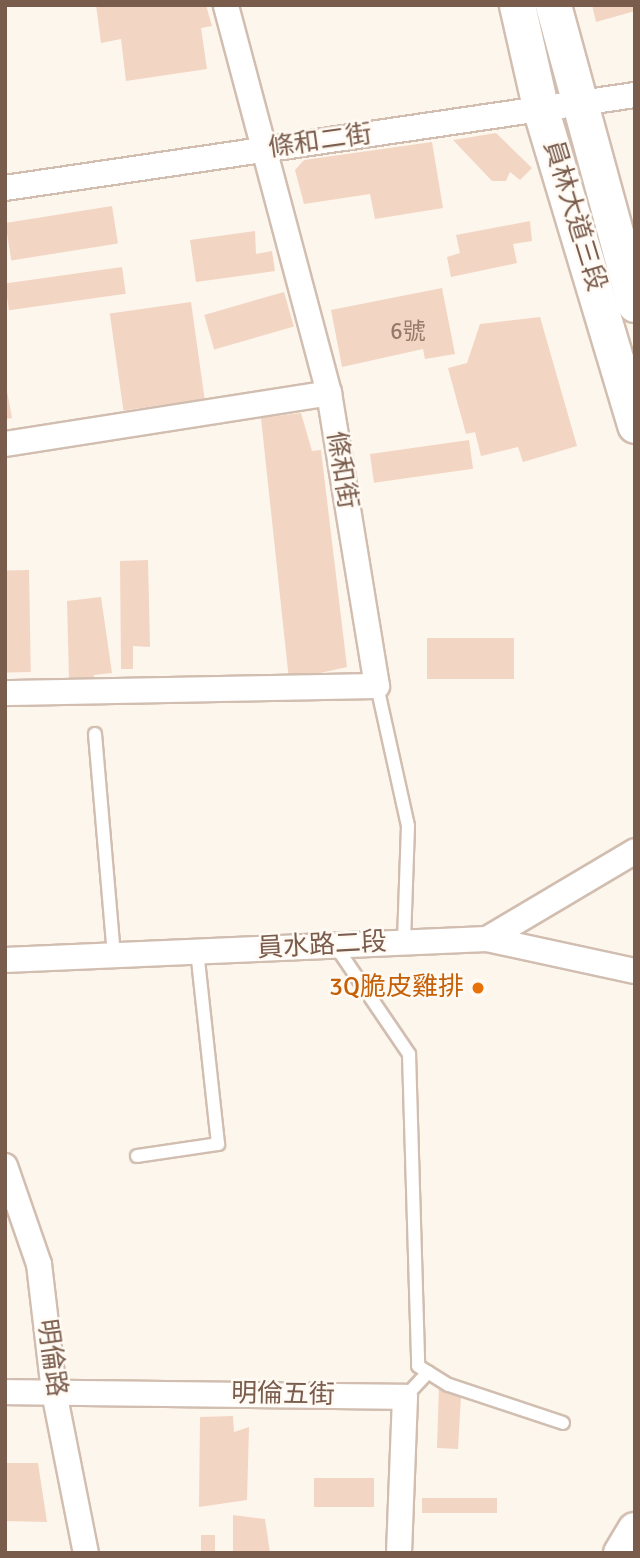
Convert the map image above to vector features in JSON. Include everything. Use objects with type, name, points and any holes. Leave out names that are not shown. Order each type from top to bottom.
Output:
[{"type":"street","name":"條和街","points":[[226,5],[262,150],[329,393],[377,686]]},
{"type":"street","name":"員林大道三段","points":[[517,5],[541,111],[635,425]]},
{"type":"street","name":"員林大道三段","points":[[553,5],[635,304]]},
{"type":"street","name":"條和二街","points":[[5,188],[581,107],[635,95]]},
{"type":"street","points":[[5,444],[329,393]]},
{"type":"street","points":[[5,694],[377,686]]},
{"type":"street","points":[[487,940],[635,851]]},
{"type":"street","name":"員水路二段","points":[[5,960],[487,940],[635,971]]},
{"type":"street","name":"明倫路","points":[[5,1166],[39,1264],[54,1392],[86,1553]]},
{"type":"street","name":"明倫五街","points":[[5,1392],[405,1397]]},
{"type":"street","points":[[399,1553],[405,1397]]},
{"type":"street","points":[[621,1553],[635,1530]]},
{"type":"lane","name":"條和街","points":[[377,686],[408,826],[404,943]]},
{"type":"lane","points":[[95,734],[114,955]]},
{"type":"lane","points":[[337,948],[409,1054],[418,1366],[563,1423]]},
{"type":"lane","points":[[136,1156],[218,1144],[197,951]]},
{"type":"lane","points":[[405,1397],[428,1372]]},
{"type":"building","points":[[96,5],[206,5],[212,26],[201,28],[207,69],[126,81],[121,39],[101,43]]},
{"type":"building","points":[[592,5],[635,5],[635,11],[596,22]]},
{"type":"building","points":[[496,133],[532,168],[520,180],[510,172],[506,181],[492,181],[453,140]]},
{"type":"building","points":[[432,142],[443,208],[375,219],[370,194],[304,204],[295,170],[304,160]]},
{"type":"building","points":[[112,206],[118,244],[11,260],[5,223]]},
{"type":"building","points":[[530,221],[532,241],[513,244],[517,263],[451,277],[447,257],[460,253],[456,235]]},
{"type":"building","points":[[255,231],[256,254],[272,251],[275,271],[196,282],[190,240]]},
{"type":"building","points":[[122,267],[126,294],[9,310],[5,283]]},
{"type":"building","points":[[442,288],[455,354],[425,359],[423,349],[342,367],[331,310]]},
{"type":"building","points":[[284,292],[294,327],[214,349],[204,315]]},
{"type":"building","points":[[191,302],[205,399],[123,410],[110,313]]},
{"type":"building","points":[[540,317],[577,446],[523,462],[518,447],[481,456],[475,432],[466,434],[448,368],[467,363],[480,324]]},
{"type":"building","points":[[5,380],[12,418],[5,419]]},
{"type":"building","points":[[301,413],[312,451],[321,450],[347,667],[289,680],[261,418]]},
{"type":"building","points":[[469,440],[473,469],[374,483],[370,454]]},
{"type":"building","points":[[148,560],[150,647],[133,646],[133,669],[121,669],[120,561]]},
{"type":"building","points":[[5,570],[29,570],[31,672],[7,672]]},
{"type":"building","points":[[101,597],[112,673],[94,675],[94,681],[69,679],[67,601]]},
{"type":"building","points":[[427,638],[514,638],[514,679],[427,679]]},
{"type":"building","points":[[439,1386],[461,1396],[458,1449],[437,1448]]},
{"type":"building","points":[[233,1416],[234,1432],[249,1427],[247,1500],[199,1507],[200,1417]]},
{"type":"building","points":[[5,1463],[38,1463],[47,1522],[5,1521]]},
{"type":"building","points":[[314,1478],[374,1478],[374,1507],[314,1507]]},
{"type":"building","points":[[422,1498],[497,1498],[497,1513],[422,1513]]},
{"type":"building","points":[[233,1515],[265,1519],[270,1553],[233,1553]]},
{"type":"building","points":[[201,1535],[215,1535],[215,1553],[201,1553]]},
{"type":"place","name":"3Q脆皮雞排","points":[[478,988]]}]
